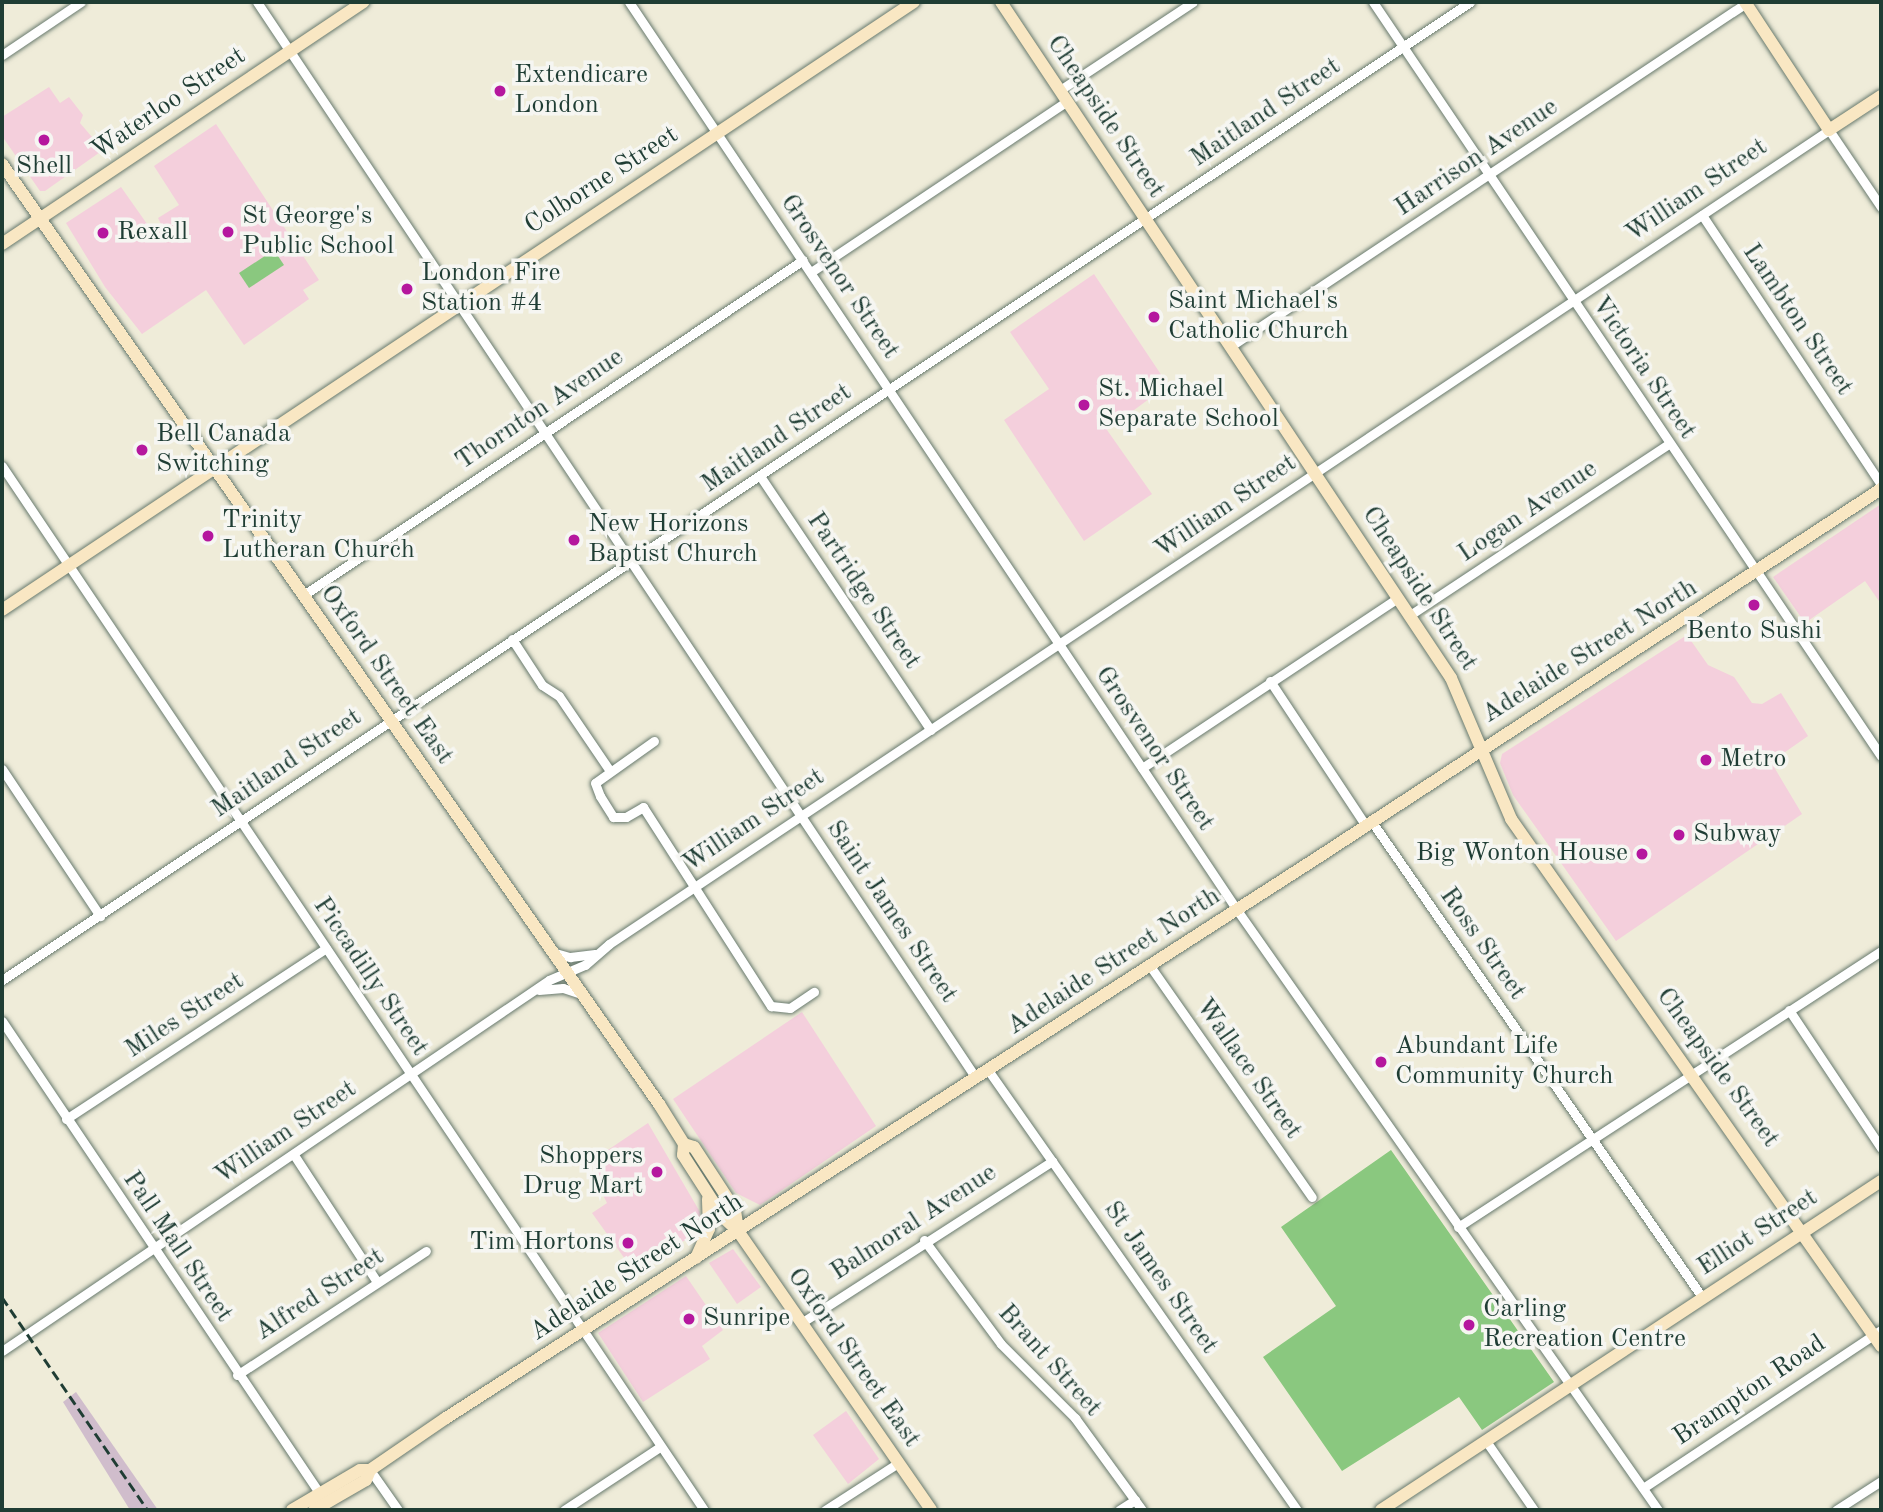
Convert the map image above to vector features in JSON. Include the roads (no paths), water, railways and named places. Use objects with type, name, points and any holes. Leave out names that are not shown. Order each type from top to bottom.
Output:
[{"type":"street","points":[[2,55],[81,2]]},
{"type":"street","name":"Saint James Street","points":[[257,2],[976,1078]]},
{"type":"street","name":"Waterloo Street","points":[[2,244],[363,2]]},
{"type":"street","name":"Grosvenor Street","points":[[629,2],[1237,910],[1458,1227],[1572,1383],[1658,1510]]},
{"type":"street","name":"Colborne Street","points":[[2,610],[914,2]]},
{"type":"street","name":"Cheapside Street","points":[[1000,2],[1462,696],[1511,819],[1877,1332],[1881,1346]]},
{"type":"street","points":[[811,272],[1064,96],[1193,2]]},
{"type":"street","name":"Victoria Street","points":[[1373,2],[1668,444],[1881,756]]},
{"type":"street","name":"Maitland Street","points":[[2,980],[1470,2]]},
{"type":"street","points":[[1745,2],[1881,207]]},
{"type":"street","name":"Harrison Avenue","points":[[1231,346],[1745,2]]},
{"type":"street","name":"William Street","points":[[2,1351],[1881,96]]},
{"type":"street","name":"Oxford Street East","points":[[2,164],[581,994],[684,1144],[684,1155],[707,1193],[738,1231],[931,1510]]},
{"type":"street","name":"Lambton Street","points":[[1702,215],[1881,486]]},
{"type":"street","name":"Thornton Avenue","points":[[302,596],[803,260]]},
{"type":"street","name":"Logan Avenue","points":[[1410,615],[1668,444]]},
{"type":"street","name":"Piccadilly Street","points":[[2,466],[704,1510]]},
{"type":"street","name":"Partridge Street","points":[[760,476],[931,730]]},
{"type":"street","name":"Adelaide Street North","points":[[292,1510],[360,1470],[370,1470],[1237,910],[1482,748],[1757,573],[1881,486]]},
{"type":"street","points":[[1142,768],[1398,598]]},
{"type":"street","points":[[512,639],[542,685],[559,696],[610,771]]},
{"type":"street","name":"Ross Street","points":[[1270,681],[1702,1297]]},
{"type":"street","points":[[654,741],[596,783],[613,817],[626,817],[643,807],[771,1006],[790,1008],[814,992]]},
{"type":"street","points":[[2,769],[100,916]]},
{"type":"street","name":"Miles Street","points":[[66,1119],[326,948]]},
{"type":"street","points":[[551,951],[570,957],[595,954]]},
{"type":"street","points":[[1458,1227],[1881,951]]},
{"type":"street","name":"Wallace Street","points":[[1150,966],[1312,1197]]},
{"type":"street","points":[[539,990],[563,988],[581,994]]},
{"type":"street","points":[[1789,1010],[1881,1148]]},
{"type":"street","name":"Pall Mall Street","points":[[2,1021],[237,1375],[320,1494]]},
{"type":"street","name":"St James Street","points":[[988,1070],[1297,1510]]},
{"type":"street","name":"Oxford Street East","points":[[684,1144],[694,1147],[728,1199],[738,1231]]},
{"type":"street","points":[[294,1155],[377,1282]]},
{"type":"street","name":"Balmoral Avenue","points":[[801,1323],[924,1240],[1052,1161]]},
{"type":"street","name":"Elliot Street","points":[[1381,1510],[1881,1181]]},
{"type":"street","points":[[695,1258],[709,1229],[707,1193]]},
{"type":"street","name":"Brant Street","points":[[924,1240],[1001,1344],[1075,1418],[1142,1510]]},
{"type":"street","name":"Alfred Street","points":[[237,1375],[426,1251]]},
{"type":"street","name":"Brampton Road","points":[[1643,1488],[1877,1332]]},
{"type":"street","points":[[1486,1441],[1534,1510]]},
{"type":"street","points":[[564,1510],[660,1447]]},
{"type":"street","points":[[825,1510],[898,1463]]},
{"type":"street","points":[[370,1470],[398,1510]]},
{"type":"street","name":"Adelaide Street North","points":[[314,1510],[366,1480],[370,1470]]},
{"type":"street","points":[[1836,1510],[1881,1481]]},
{"type":"street","points":[[1119,1510],[1135,1500]]},
{"type":"railway","points":[[2,1297],[148,1510]]},
{"type":"place","name":"Extendicare London","points":[[500,91]]},
{"type":"place","name":"Shell","points":[[44,140]]},
{"type":"place","name":"St George's Public School","points":[[228,232]]},
{"type":"place","name":"Rexall","points":[[103,233]]},
{"type":"place","name":"London Fire Station #4","points":[[407,289]]},
{"type":"place","name":"Saint Michael's Catholic Church","points":[[1154,317]]},
{"type":"place","name":"St. Michael Separate School","points":[[1084,405]]},
{"type":"place","name":"Bell Canada Switching","points":[[142,450]]},
{"type":"place","name":"Trinity Lutheran Church","points":[[208,536]]},
{"type":"place","name":"New Horizons Baptist Church","points":[[574,540]]},
{"type":"place","name":"Bento Sushi","points":[[1754,605]]},
{"type":"place","name":"Metro","points":[[1706,760]]},
{"type":"place","name":"Subway","points":[[1679,835]]},
{"type":"place","name":"Big Wonton House","points":[[1642,854]]},
{"type":"place","name":"Abundant Life Community Church","points":[[1381,1062]]},
{"type":"place","name":"Shoppers Drug Mart","points":[[657,1172]]},
{"type":"place","name":"Tim Hortons","points":[[628,1243]]},
{"type":"place","name":"Sunripe","points":[[689,1319]]},
{"type":"place","name":"Carling Recreation Centre","points":[[1469,1325]]}]
